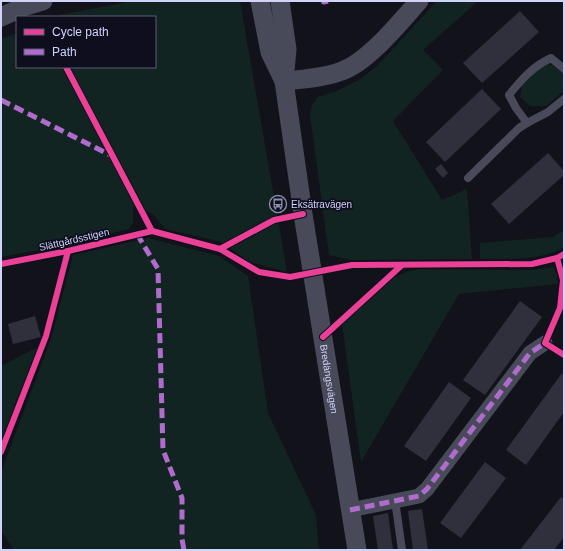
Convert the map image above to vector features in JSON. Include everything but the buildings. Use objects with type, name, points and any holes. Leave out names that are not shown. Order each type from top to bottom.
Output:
[{"type":"street","points":[[1,17],[23,7],[43,1]]},
{"type":"street","name":"Bredängsvägen","points":[[260,1],[270,52],[284,81]]},
{"type":"street","name":"Bredängsvägen","points":[[280,1],[287,49],[284,81],[304,222],[357,550]]},
{"type":"street","points":[[284,81],[315,78],[342,71],[359,62],[365,58],[419,1]]},
{"type":"street","points":[[350,510],[419,496],[427,489],[530,353],[545,343]]},
{"type":"lane","points":[[527,123],[509,95],[540,63],[551,58],[564,69]]},
{"type":"lane","points":[[468,178],[519,128],[548,112],[564,100]]},
{"type":"lane","points":[[395,500],[402,550]]},
{"type":"green space","points":[[134,1],[240,1],[287,272],[249,262],[222,242],[165,229],[153,214],[133,207],[133,223],[129,229],[50,248],[1,257],[1,39],[16,33],[16,68],[156,68],[156,16],[59,16]]},
{"type":"green space","points":[[437,1],[478,1],[423,50],[443,70],[393,121],[442,200],[467,189],[472,259],[351,260],[329,255],[310,115],[312,105],[318,97],[337,91],[362,78],[377,66]]},
{"type":"green space","points":[[545,64],[552,65],[563,74],[564,91],[546,106],[530,106],[520,97],[523,82]]},
{"type":"green space","points":[[564,230],[564,247],[555,252],[534,257],[480,259],[480,243],[553,237]]},
{"type":"green space","points":[[148,238],[219,256],[248,276],[268,413],[316,515],[319,550],[14,550],[1,531],[1,472],[51,339],[73,255]]},
{"type":"green space","points":[[553,267],[557,274],[558,284],[459,294],[361,462],[342,324],[393,278],[406,272],[420,269],[533,270]]},
{"type":"green space","points":[[40,346],[1,443],[1,366]]},
{"type":"marked path","points":[[322,1],[328,1]]},
{"type":"marked path","points":[[1,100],[112,156]]},
{"type":"marked path","points":[[137,234],[158,269],[163,450],[182,498],[182,539],[184,550]]},
{"type":"marked path","points":[[350,510],[419,496],[427,489],[530,353],[545,343]]},
{"type":"cycle path","points":[[67,68],[152,231],[220,249],[259,272],[290,277],[352,265],[532,264],[557,258],[564,254]]},
{"type":"cycle path","points":[[220,249],[274,220],[303,214]]},
{"type":"cycle path","name":"Slättgårdsstigen","points":[[1,264],[68,251],[152,231]]},
{"type":"cycle path","name":"Slättgårdsstigen","points":[[1,452],[46,336],[68,251]]},
{"type":"cycle path","points":[[557,258],[563,280],[560,308],[545,343],[564,355]]},
{"type":"cycle path","points":[[323,337],[402,265]]},
{"type":"place","name":"Eksätravägen","points":[[278,204]]}]
